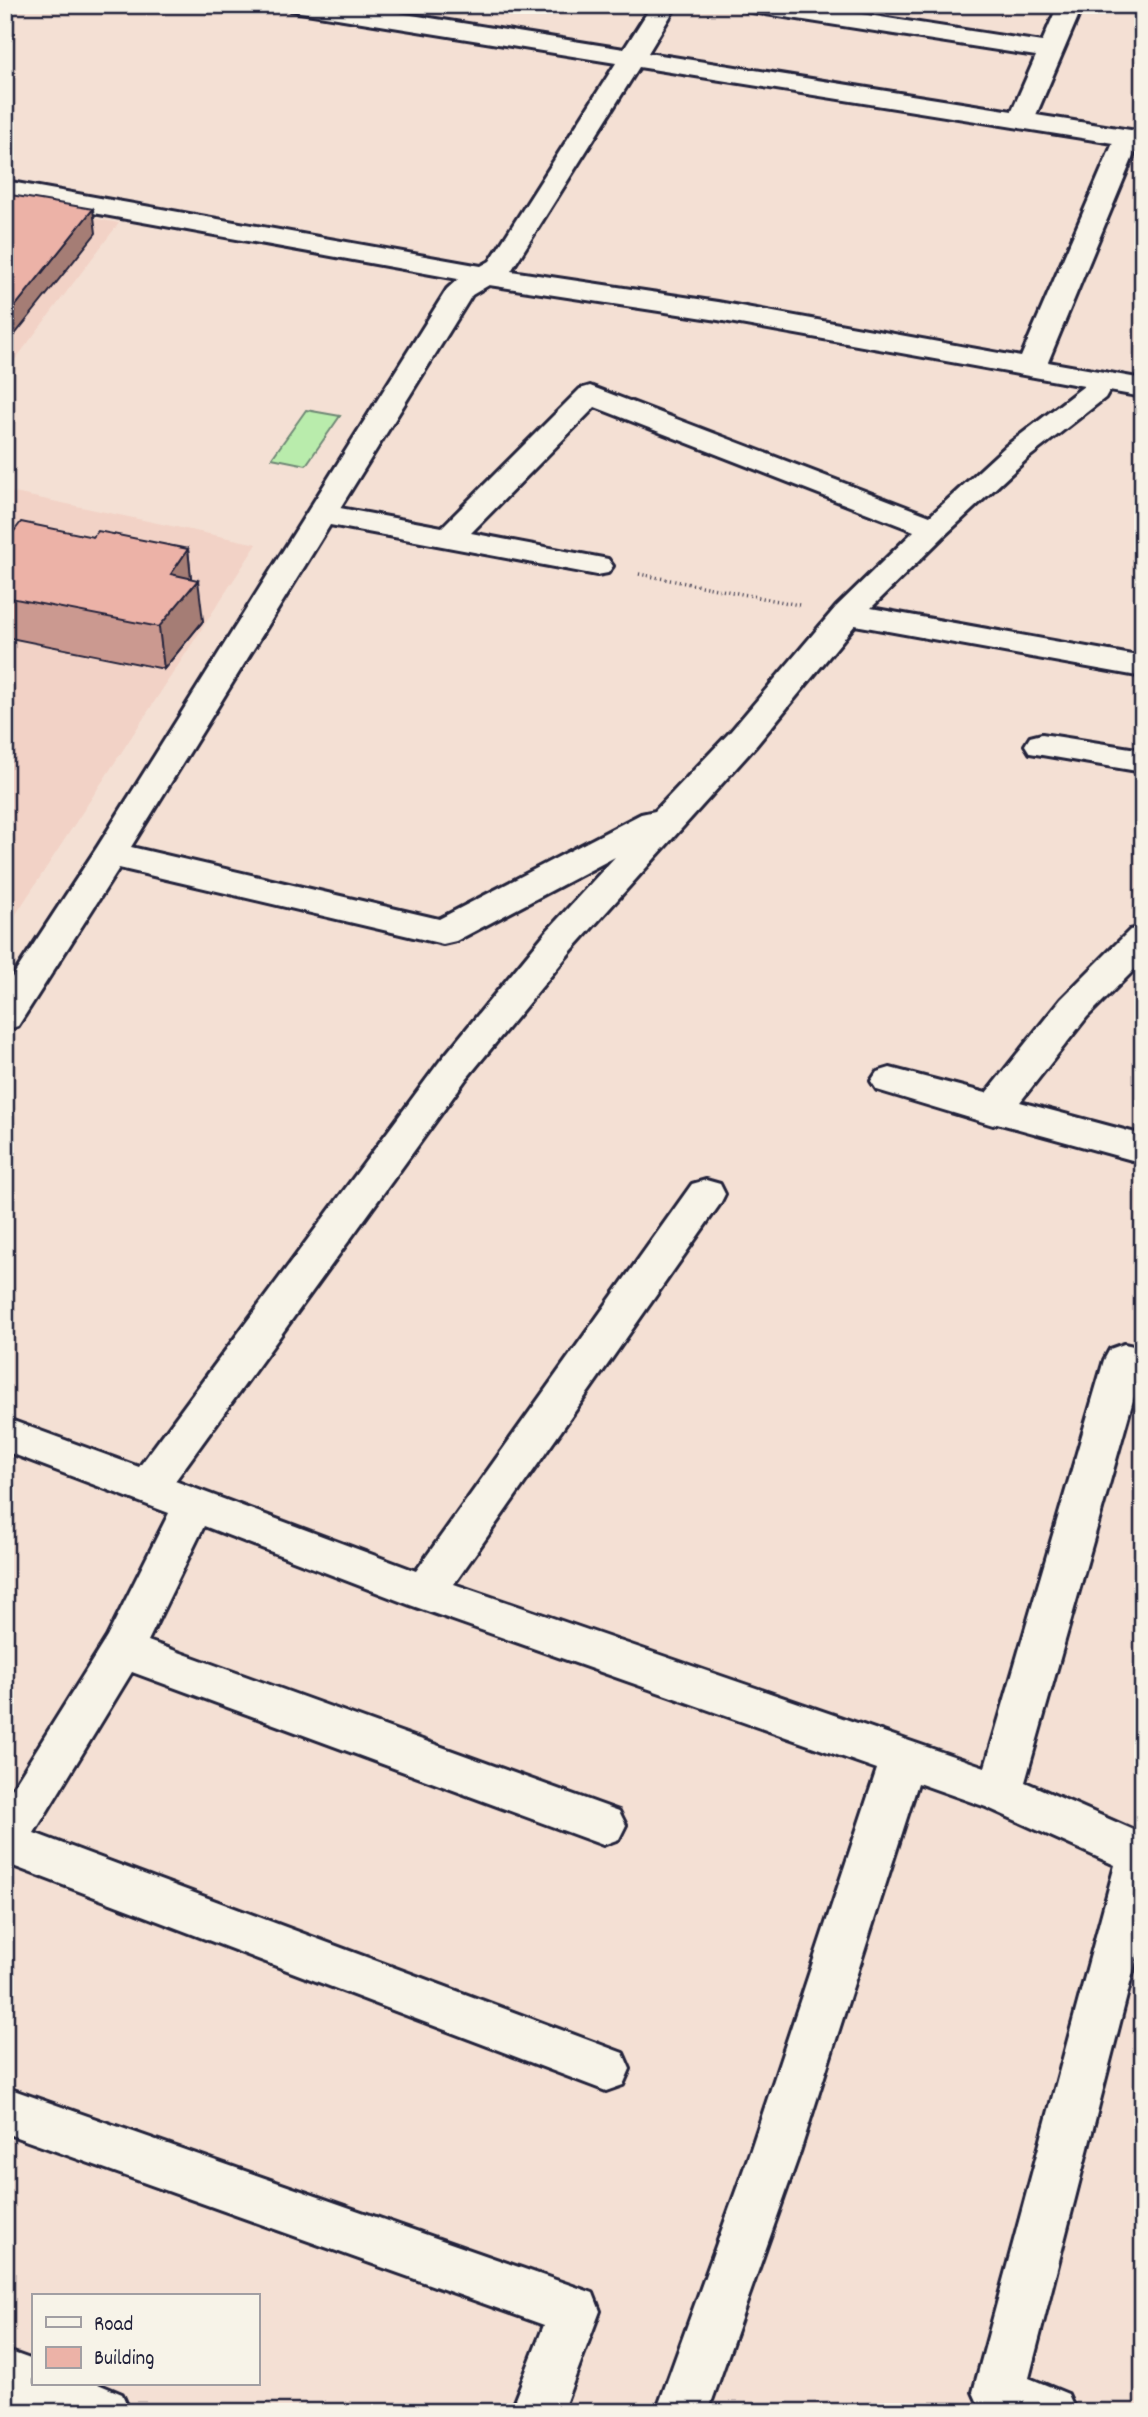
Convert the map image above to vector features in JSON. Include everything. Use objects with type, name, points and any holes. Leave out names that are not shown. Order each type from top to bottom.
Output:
[{"type":"street","points":[[300,5],[1135,139],[1031,368]]},
{"type":"street","points":[[5,1017],[110,855],[461,289],[500,267],[665,5]]},
{"type":"street","points":[[752,5],[1052,51]]},
{"type":"street","points":[[1021,120],[1071,5]]},
{"type":"street","points":[[5,189],[482,275],[718,311],[1143,388]]},
{"type":"street","points":[[1031,368],[1143,409]]},
{"type":"street","points":[[145,1489],[453,1070],[559,941],[674,811],[743,739],[847,614],[934,528],[1017,452],[1095,392]]},
{"type":"street","points":[[450,537],[590,395],[934,528]]},
{"type":"street","points":[[323,514],[597,566]]},
{"type":"street","points":[[847,614],[1143,667]]},
{"type":"street","points":[[1042,745],[1143,761]]},
{"type":"street","points":[[110,855],[443,932],[674,811]]},
{"type":"street","points":[[993,1111],[1074,1008],[1143,939]]},
{"type":"street","points":[[890,1081],[993,1111],[1143,1149]]},
{"type":"street","points":[[425,1592],[706,1194]]},
{"type":"street","points":[[1000,1792],[1124,1360],[1143,1364]]},
{"type":"street","points":[[5,1434],[145,1489],[425,1592],[1000,1792],[1141,1855],[999,2392],[1050,2412]]},
{"type":"street","points":[[193,1506],[121,1650],[5,1841],[606,2069]]},
{"type":"street","points":[[121,1650],[603,1825]]},
{"type":"street","points":[[682,2412],[775,2152],[903,1759]]},
{"type":"street","points":[[5,2110],[575,2311],[537,2412]]},
{"type":"street","points":[[5,2376],[32,2386]]},
{"type":"street","points":[[32,2386],[104,2412]]},
{"type":"path","points":[[597,566],[847,614]]},
{"type":"shaded area","points":[[5,202],[119,223],[5,373]]},
{"type":"shaded area","points":[[5,491],[257,544],[5,931]]},
{"type":"green space","points":[[306,410],[340,416],[306,465],[272,458]]},
{"type":"building","points":[[5,194],[93,209],[5,319]]},
{"type":"building","points":[[21,522],[93,537],[98,531],[188,549],[171,574],[198,580],[159,627],[5,597],[5,543]]}]
